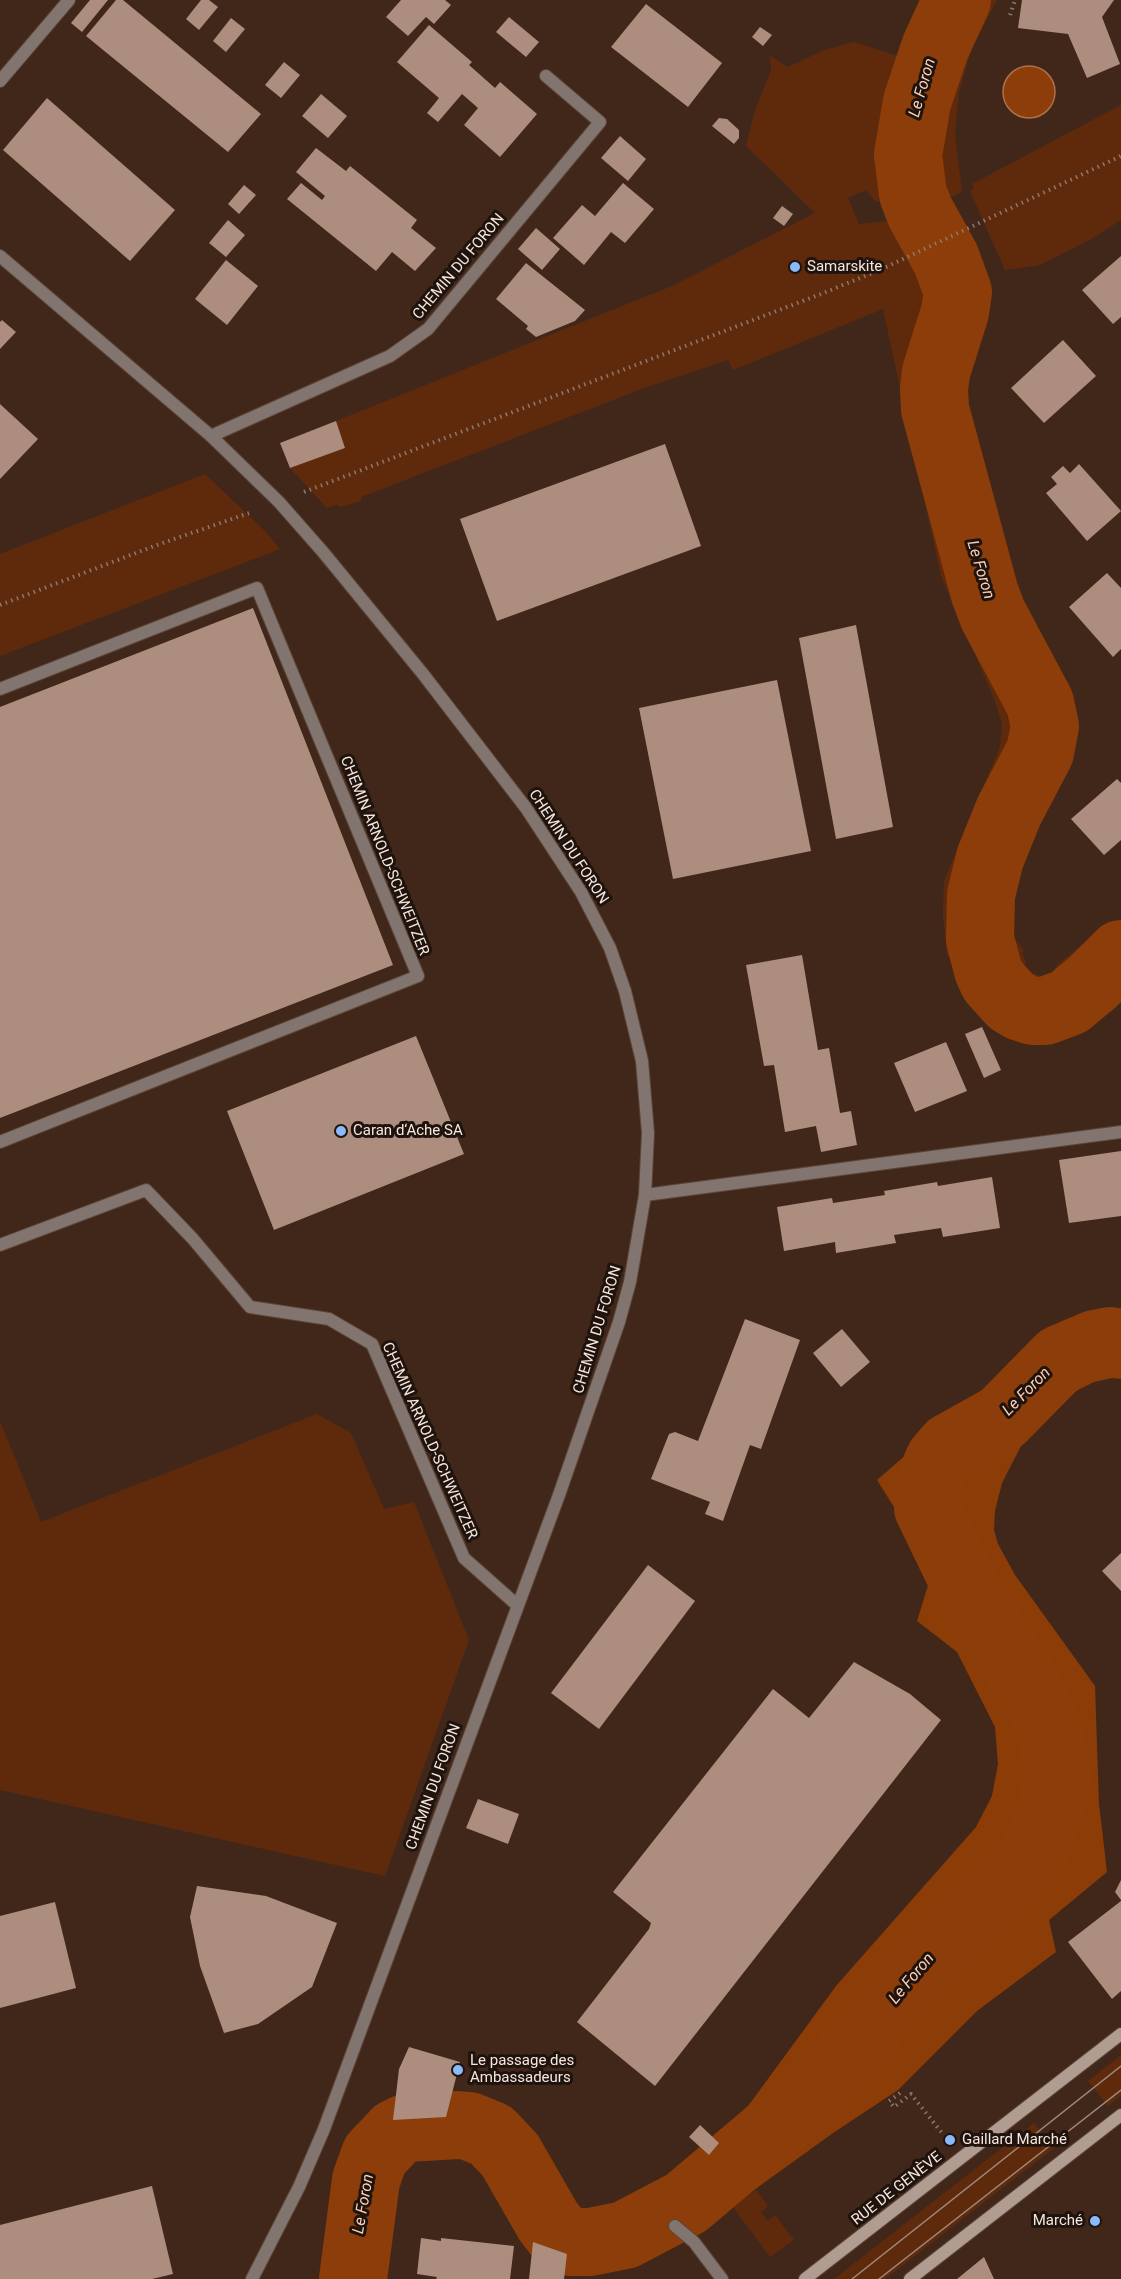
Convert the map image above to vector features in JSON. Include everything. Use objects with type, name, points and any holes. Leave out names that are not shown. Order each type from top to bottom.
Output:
[{"type":"main road","name":"RUE DE GENÈVE","points":[[805,2279],[1121,2034]]},
{"type":"main road","points":[[910,2279],[1121,2115]]},
{"type":"street","points":[[0,81],[69,0]]},
{"type":"street","name":"CHEMIN DU FORON","points":[[211,436],[390,356],[428,328],[600,122],[546,76]]},
{"type":"street","name":"CHEMIN DU FORON","points":[[0,256],[211,436],[279,502],[423,674],[526,808],[560,857],[601,928],[625,991],[642,1061],[648,1133],[645,1196],[630,1282],[619,1322],[559,1495],[324,2129],[299,2187],[252,2279]]},
{"type":"street","name":"CHEMIN ARNOLD-SCHWEITZER","points":[[0,689],[257,588],[418,976],[0,1142]]},
{"type":"street","points":[[645,1196],[1121,1132]]},
{"type":"street","name":"CHEMIN ARNOLD-SCHWEITZER","points":[[0,1245],[146,1190],[193,1239],[250,1307],[329,1319],[372,1344],[464,1558],[517,1605]]},
{"type":"street","points":[[675,2226],[694,2242],[722,2279]]},
{"type":"path","points":[[1010,15],[1015,0]]},
{"type":"path","points":[[0,605],[279,502],[821,294],[915,254],[1121,156]]},
{"type":"path","points":[[900,2093],[889,2101],[894,2107],[911,2094],[942,2133]]},
{"type":"shaded area","points":[[920,0],[949,0],[912,80],[901,114],[898,178],[904,197],[876,202],[866,190],[848,198],[859,224],[890,221],[902,233],[915,269],[927,291],[921,271],[935,264],[942,288],[943,314],[923,389],[937,459],[947,488],[961,567],[984,621],[1017,681],[1032,728],[1028,747],[977,861],[971,886],[968,908],[969,945],[976,978],[984,992],[1005,1011],[1017,1018],[1040,1023],[1054,1022],[1073,1015],[1090,1004],[1121,973],[1121,995],[1114,1002],[1071,1030],[1046,1038],[1024,1035],[1001,1026],[981,1011],[947,954],[943,914],[944,881],[1000,747],[1002,723],[993,696],[941,576],[883,309],[733,370],[728,360],[647,387],[361,497],[361,501],[339,507],[337,504],[327,508],[290,468],[344,448],[336,421],[672,286],[815,213],[746,146],[755,110],[771,71],[770,56],[788,67],[824,50],[854,42],[901,57]]},
{"type":"shaded area","points":[[974,0],[997,0],[972,47],[959,92],[955,135],[962,192],[929,207],[920,153],[956,34]]},
{"type":"shaded area","points":[[1024,66],[1034,66],[1043,70],[1051,78],[1055,92],[1051,106],[1043,114],[1034,118],[1024,118],[1015,114],[1007,106],[1003,97],[1003,87],[1007,78],[1015,70]]},
{"type":"shaded area","points":[[1121,105],[1121,220],[1093,238],[1040,265],[1005,270],[970,191],[974,189],[972,184]]},
{"type":"shaded area","points":[[205,474],[265,531],[280,549],[0,656],[0,554]]},
{"type":"shaded area","points":[[1008,850],[1020,862],[1006,908],[1012,935],[1024,951],[1021,953],[1026,961],[1023,969],[1049,980],[1056,966],[1090,938],[1105,937],[1116,923],[1121,928],[1121,936],[1095,966],[1080,975],[1058,997],[1034,1000],[1009,988],[1002,981],[994,964],[992,902]]},
{"type":"shaded area","points":[[1105,1317],[1121,1319],[1121,1379],[1112,1378],[1094,1382],[1076,1391],[1022,1444],[1002,1483],[995,1511],[994,1530],[998,1544],[1015,1575],[1095,1686],[1099,1804],[1107,1872],[1049,1920],[1056,1952],[977,2011],[898,2090],[833,2133],[732,2206],[727,2199],[698,2218],[675,2194],[721,2143],[836,1986],[976,1827],[992,1796],[998,1764],[995,1727],[957,1652],[917,1621],[933,1569],[877,1480],[931,1433],[1070,1335]]},
{"type":"shaded area","points":[[317,1414],[351,1433],[384,1509],[414,1502],[469,1640],[385,1876],[0,1790],[0,1421],[41,1522]]},
{"type":"shaded area","points":[[1121,2055],[1121,2095],[1108,2106],[1088,2081]]},
{"type":"shaded area","points":[[1034,2123],[1054,2148],[885,2279],[834,2279]]},
{"type":"shaded area","points":[[756,2190],[768,2206],[761,2212],[768,2221],[775,2215],[794,2240],[770,2257],[732,2206]]},
{"type":"building","points":[[90,0],[108,0],[82,32],[71,23]]},
{"type":"building","points":[[116,0],[123,0],[261,114],[228,152],[86,36]]},
{"type":"building","points":[[201,0],[209,0],[218,7],[199,30],[186,19]]},
{"type":"building","points":[[401,0],[445,0],[451,5],[434,24],[426,17],[408,36],[386,17]]},
{"type":"building","points":[[1022,0],[1114,0],[1102,17],[1120,64],[1087,78],[1068,34],[1018,28]]},
{"type":"building","points":[[646,4],[722,63],[688,107],[611,47]]},
{"type":"building","points":[[509,17],[539,42],[526,57],[496,32]]},
{"type":"building","points":[[231,18],[245,29],[226,52],[213,41]]},
{"type":"building","points":[[429,25],[472,62],[469,65],[495,88],[500,82],[537,114],[500,157],[464,125],[478,108],[462,94],[438,122],[427,113],[439,98],[397,62]]},
{"type":"building","points":[[760,27],[772,35],[763,46],[752,37]]},
{"type":"building","points":[[284,62],[300,75],[281,98],[265,85]]},
{"type":"building","points":[[321,94],[347,116],[328,138],[302,116]]},
{"type":"building","points":[[47,98],[175,210],[130,261],[3,150]]},
{"type":"building","points":[[719,118],[727,119],[739,130],[739,138],[734,144],[712,126]]},
{"type":"building","points":[[620,136],[646,159],[628,181],[601,158]]},
{"type":"building","points":[[316,148],[346,171],[350,166],[417,220],[411,228],[436,248],[415,271],[392,252],[376,271],[287,199],[301,183],[322,200],[325,196],[296,172]]},
{"type":"building","points":[[623,183],[654,209],[625,243],[611,232],[584,265],[553,238],[582,205],[595,216]]},
{"type":"building","points":[[244,185],[256,195],[239,214],[228,204]]},
{"type":"building","points":[[782,206],[793,214],[784,226],[773,218]]},
{"type":"building","points":[[228,220],[245,235],[226,257],[209,243]]},
{"type":"building","points":[[536,228],[560,249],[542,270],[518,249]]},
{"type":"building","points":[[1121,256],[1121,317],[1113,324],[1082,290]]},
{"type":"building","points":[[226,260],[258,286],[227,325],[195,299]]},
{"type":"building","points":[[526,263],[585,310],[575,321],[536,337],[526,329],[528,326],[496,299]]},
{"type":"building","points":[[2,320],[16,332],[0,349],[0,322]]},
{"type":"building","points":[[1063,340],[1096,376],[1044,423],[1011,388]]},
{"type":"building","points":[[0,404],[38,439],[0,479]]},
{"type":"building","points":[[336,421],[345,448],[290,468],[280,443]]},
{"type":"building","points":[[665,444],[701,546],[497,621],[460,519]]},
{"type":"building","points":[[1079,464],[1121,511],[1087,541],[1046,493],[1057,484],[1051,477],[1063,466],[1070,473]]},
{"type":"building","points":[[1107,573],[1121,588],[1121,649],[1113,657],[1069,607]]},
{"type":"building","points":[[253,608],[393,965],[0,1118],[0,707]]},
{"type":"building","points":[[856,625],[893,827],[836,839],[799,638]]},
{"type":"building","points":[[777,680],[811,851],[673,879],[639,708]]},
{"type":"building","points":[[1117,779],[1121,783],[1121,840],[1104,855],[1071,819]]},
{"type":"building","points":[[802,955],[818,1050],[829,1048],[840,1113],[851,1111],[857,1145],[821,1152],[816,1126],[785,1132],[774,1065],[764,1066],[746,965]]},
{"type":"building","points":[[982,1027],[1001,1070],[984,1078],[965,1034]]},
{"type":"building","points":[[416,1036],[464,1154],[274,1230],[227,1111]]},
{"type":"building","points":[[946,1042],[967,1091],[915,1112],[894,1063]]},
{"type":"building","points":[[1121,1151],[1121,1216],[1069,1223],[1059,1160]]},
{"type":"building","points":[[992,1177],[1000,1228],[943,1237],[941,1228],[894,1235],[896,1243],[836,1253],[835,1242],[784,1251],[777,1207],[832,1198],[833,1203],[885,1195],[884,1191],[937,1182],[938,1186]]},
{"type":"building","points":[[745,1319],[800,1340],[761,1449],[750,1445],[723,1521],[705,1514],[710,1502],[651,1479],[669,1434],[675,1432],[698,1441]]},
{"type":"building","points":[[842,1329],[870,1362],[841,1387],[813,1353]]},
{"type":"building","points":[[1121,1553],[1121,1591],[1102,1571]]},
{"type":"building","points":[[648,1565],[695,1601],[599,1729],[551,1693]]},
{"type":"building","points":[[854,1662],[910,1694],[941,1720],[655,2086],[577,2022],[649,1929],[651,1923],[613,1892],[773,1689],[809,1718]]},
{"type":"building","points":[[478,1799],[519,1814],[508,1844],[466,1828]]},
{"type":"building","points":[[1121,1880],[1121,1900],[1115,1892]]},
{"type":"building","points":[[197,1886],[266,1896],[337,1923],[312,1987],[258,2024],[224,2033],[200,1966],[190,1917]]},
{"type":"building","points":[[1121,1901],[1121,1991],[1112,1999],[1068,1942]]},
{"type":"building","points":[[55,1902],[76,1988],[0,2008],[0,1916]]},
{"type":"building","points":[[409,2047],[460,2062],[446,2117],[393,2120],[399,2069]]},
{"type":"building","points":[[700,2125],[719,2143],[709,2155],[689,2137]]},
{"type":"building","points":[[152,2186],[173,2274],[152,2279],[0,2279],[0,2225]]},
{"type":"building","points":[[421,2238],[514,2246],[510,2279],[436,2279],[437,2277],[417,2274]]},
{"type":"building","points":[[533,2242],[567,2254],[564,2279],[529,2279]]},
{"type":"building","points":[[984,2257],[994,2279],[957,2279]]},
{"type":"waterway","name":"Le Foron","points":[[957,0],[935,48],[917,102],[908,155],[913,194],[920,212],[946,259],[958,292],[955,312],[936,372],[935,409],[985,594],[993,615],[1040,703],[1045,726],[1040,752],[1009,811],[990,858],[981,895],[980,939],[993,981],[1011,1001],[1033,1011],[1045,1011],[1069,1002],[1121,954]]},
{"type":"waterway","name":"Le Foron","points":[[353,2279],[366,2180],[375,2155],[396,2133],[406,2128],[458,2125],[469,2126],[491,2135],[510,2155],[548,2221],[558,2234],[571,2242],[590,2242],[625,2235],[686,2203],[815,2094],[940,1946],[991,1902],[1020,1870],[1036,1849],[1049,1815],[1058,1776],[1047,1720],[1019,1670],[970,1595],[928,1508],[928,1486],[939,1460],[950,1447],[1002,1418],[1060,1359],[1095,1344],[1110,1341],[1121,1343]]},
{"type":"tram line","points":[[852,2279],[1121,2066]]},
{"type":"tram line","points":[[879,2279],[1121,2090]]},
{"type":"place","name":"Samarskite","points":[[795,267]]},
{"type":"place","name":"Caran d‘Ache SA","points":[[341,1131]]},
{"type":"place","name":"Le passage des Ambassadeurs","points":[[458,2070]]},
{"type":"place","name":"Gaillard Marché","points":[[950,2140]]},
{"type":"place","name":"Marché","points":[[1095,2221]]}]
